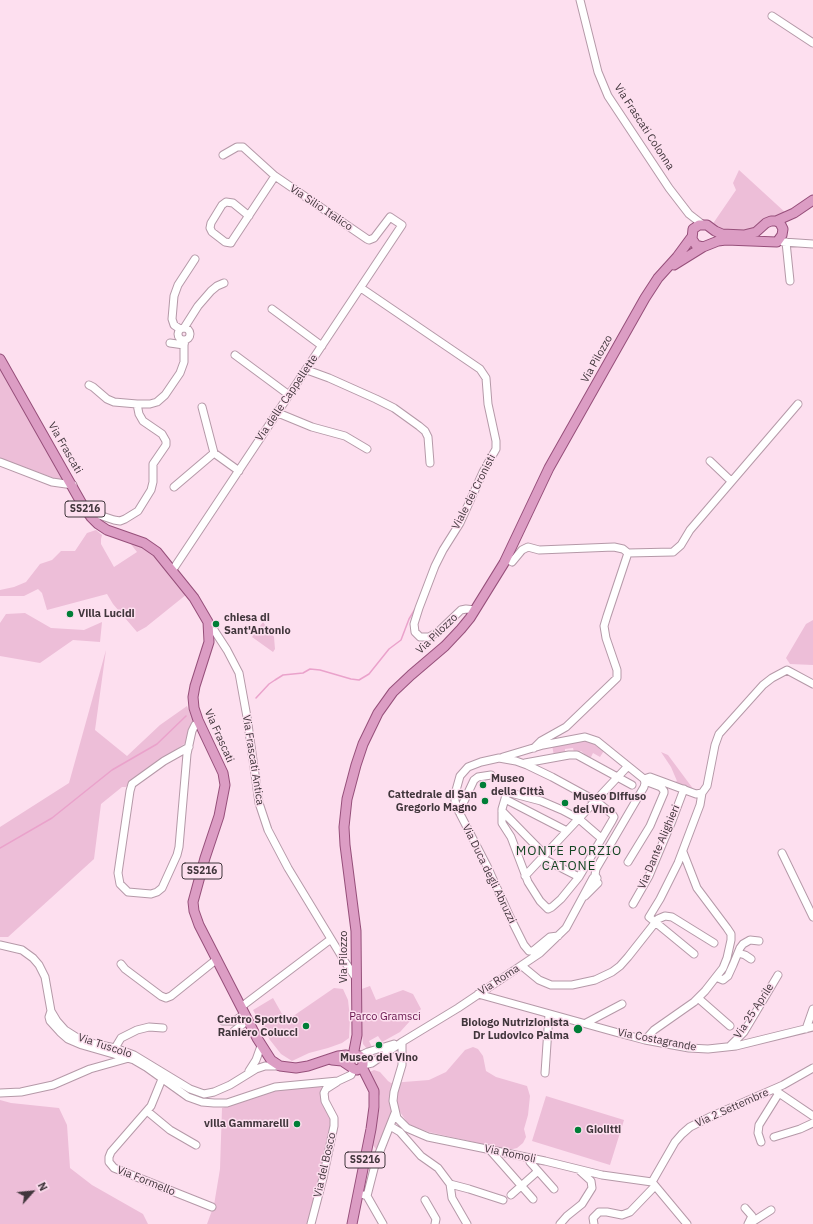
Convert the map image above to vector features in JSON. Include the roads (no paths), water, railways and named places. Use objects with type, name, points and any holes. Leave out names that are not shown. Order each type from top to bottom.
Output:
[{"type":"main road","points":[[783,230],[797,211],[813,200]]},
{"type":"main road","name":"Via Frascati Colonna","points":[[702,224],[707,225],[722,234],[753,234],[767,223],[776,221],[797,211]]},
{"type":"main road","points":[[702,224],[695,226],[692,235],[696,245],[703,247],[718,241],[726,240],[782,242],[783,230],[781,224],[776,221]]},
{"type":"main road","name":"Via Pilozzo","points":[[357,1063],[356,926],[345,846],[344,827],[347,799],[359,756],[373,722],[389,697],[404,680],[458,632],[475,610],[507,559],[549,468],[645,298],[692,235]]},
{"type":"main road","name":"Via Pilozzo","points":[[660,276],[684,258],[703,247]]},
{"type":"main road","name":"Via Frascati","points":[[0,359],[91,517],[107,530],[148,546],[160,555],[196,601],[208,622],[209,642],[196,680],[193,694],[194,708],[199,723],[221,768],[225,782],[220,812],[193,902],[194,911],[197,920],[261,1046],[269,1058],[280,1066]]},
{"type":"main road","name":"SS216","points":[[280,1066],[288,1068],[300,1067],[326,1060],[339,1061],[347,1064],[357,1063],[374,1096],[372,1125],[363,1195],[352,1224]]},
{"type":"street","name":"Via Frascati Colonna","points":[[580,0],[598,72],[608,96],[647,155],[689,214],[702,224]]},
{"type":"street","points":[[772,16],[813,43]]},
{"type":"street","points":[[223,155],[237,147],[244,147],[275,176],[249,216],[229,244],[212,232],[210,228],[211,223],[222,205],[226,202],[233,203],[249,216]]},
{"type":"street","name":"Via Silio Italico","points":[[275,176],[368,240],[374,238],[390,217],[402,225]]},
{"type":"street","name":"Via Frascati Colonna","points":[[689,214],[692,235]]},
{"type":"street","name":"Via delle Cappellette","points":[[172,571],[402,225]]},
{"type":"street","points":[[783,230],[802,242]]},
{"type":"street","points":[[790,281],[782,242],[802,242],[813,244]]},
{"type":"street","points":[[182,328],[174,325],[173,321],[174,296],[178,285],[195,260]]},
{"type":"street","points":[[184,342],[178,337],[177,332],[182,328],[211,291],[224,283]]},
{"type":"street","name":"Viale dei Cronisti","points":[[361,288],[480,369],[486,378],[488,404],[496,447],[462,519],[435,566],[414,624],[415,632],[420,637],[429,637],[439,631],[461,610],[475,610]]},
{"type":"street","points":[[272,309],[322,346]]},
{"type":"street","points":[[170,343],[184,342]]},
{"type":"street","points":[[89,385],[110,401],[137,404],[155,403],[161,400],[179,376],[184,359],[184,342]]},
{"type":"street","points":[[235,355],[289,395]]},
{"type":"street","points":[[306,370],[329,378],[376,399],[419,426],[425,431],[428,437],[430,463]]},
{"type":"street","points":[[91,517],[99,515],[120,521],[125,519],[138,511],[151,490],[153,482],[153,464],[166,445],[166,441],[162,434],[143,421],[139,414],[137,404]]},
{"type":"street","points":[[628,554],[673,552],[682,545],[690,530],[798,404]]},
{"type":"street","points":[[202,407],[214,453],[239,471]]},
{"type":"street","points":[[278,413],[312,427],[345,436],[367,449]]},
{"type":"street","points":[[174,487],[214,453]]},
{"type":"street","points":[[710,461],[731,482]]},
{"type":"street","points":[[0,462],[52,482],[73,485]]},
{"type":"street","points":[[507,559],[512,562],[522,550],[528,547],[539,550],[614,546],[624,549],[628,554]]},
{"type":"street","points":[[534,748],[540,741],[568,725],[617,678],[618,670],[606,638],[604,626],[628,554]]},
{"type":"street","name":"Via Frascati Antica","points":[[208,622],[227,650],[237,668],[240,677],[259,803],[265,822],[285,863],[356,978]]},
{"type":"street","points":[[694,954],[649,918],[665,891],[683,852],[701,803],[702,793],[707,786],[715,745],[719,734],[762,685],[787,670],[813,684]]},
{"type":"street","points":[[189,747],[164,761],[132,784],[118,873],[120,884],[128,892],[151,894],[157,892],[162,888],[177,855],[189,747],[192,731],[195,725],[199,723]]},
{"type":"street","points":[[499,758],[534,748],[585,737],[596,740],[644,780],[661,787],[664,790],[664,795],[648,829],[628,862]]},
{"type":"street","points":[[524,764],[568,755],[577,755],[632,785]]},
{"type":"street","name":"Via Duca degli Abruzzi","points":[[558,936],[550,937],[532,951],[529,951],[526,948],[487,866],[459,812],[455,794],[458,782],[466,768],[476,763],[499,758],[524,764],[552,777],[596,801],[611,813],[614,817],[601,838]]},
{"type":"street","points":[[525,876],[628,766]]},
{"type":"street","points":[[459,812],[475,779],[491,775]]},
{"type":"street","points":[[644,780],[650,777],[696,794],[702,793]]},
{"type":"street","name":"Via Roma","points":[[402,1042],[458,1008],[522,966],[540,953],[558,936],[567,926],[579,902],[596,880],[596,869],[644,787],[644,780]]},
{"type":"street","name":"Via Dante Alighieri","points":[[633,904],[648,879],[684,789]]},
{"type":"street","points":[[507,792],[541,801],[579,819],[601,838],[578,877],[564,895],[549,909],[545,907],[538,898],[525,876],[511,837],[502,823],[502,811],[505,800],[507,792]]},
{"type":"street","points":[[505,800],[567,831]]},
{"type":"street","points":[[502,811],[543,857],[578,877]]},
{"type":"street","points":[[644,1040],[654,1030],[698,998],[716,977],[726,960],[731,940],[731,934],[723,921],[699,891],[683,852]]},
{"type":"street","points":[[782,853],[813,917]]},
{"type":"street","points":[[522,966],[539,980],[551,985],[572,985],[592,981],[612,972],[623,962],[662,916],[670,916],[714,943]]},
{"type":"street","points":[[223,1021],[234,1021],[245,1014],[331,939]]},
{"type":"street","points":[[716,977],[721,980],[726,978],[740,947],[748,941],[759,941]]},
{"type":"street","name":"Via Tuscolo","points":[[0,945],[22,950],[40,965],[45,977],[51,1011],[61,1026],[76,1037],[95,1044],[115,1048],[144,1060],[178,1083],[200,1093],[211,1093],[222,1090],[248,1073]]},
{"type":"street","points":[[738,953],[751,959]]},
{"type":"street","points":[[121,964],[125,969],[161,996],[166,998],[171,996],[217,959]]},
{"type":"street","name":"Via 25 Aprile","points":[[730,1046],[744,1032],[778,975]]},
{"type":"street","name":"Via Costagrande","points":[[478,994],[644,1040],[699,1049],[730,1046],[809,1028]]},
{"type":"street","points":[[698,998],[730,1026]]},
{"type":"street","points":[[586,1023],[622,1004]]},
{"type":"street","points":[[809,1028],[813,1009]]},
{"type":"street","points":[[51,1011],[49,1014],[50,1021],[68,1039],[78,1044],[129,1058],[143,1065],[188,1097],[198,1101],[214,1103],[231,1102],[275,1087],[338,1081],[353,1073],[357,1063],[368,1052],[402,1042]]},
{"type":"street","points":[[234,1031],[245,1014]]},
{"type":"street","points":[[545,1073],[549,1014]]},
{"type":"street","points":[[115,1048],[121,1038],[137,1030],[149,1027],[163,1028]]},
{"type":"street","points":[[357,1063],[368,1065],[402,1042]]},
{"type":"street","points":[[383,1224],[363,1195],[395,1113],[394,1096],[402,1067],[402,1042]]},
{"type":"street","points":[[248,1073],[256,1060],[261,1046]]},
{"type":"street","points":[[0,1093],[21,1092],[52,1085],[90,1069],[129,1058]]},
{"type":"street","points":[[248,1073],[265,1066],[280,1066]]},
{"type":"street","name":"Via 2 Settembre","points":[[594,1224],[593,1218],[599,1212],[622,1215],[630,1212],[653,1184],[671,1148],[687,1129],[707,1118],[776,1091],[813,1068]]},
{"type":"street","name":"Via Formello","points":[[162,1079],[153,1102],[147,1111],[111,1152],[108,1159],[111,1166],[116,1169],[212,1208]]},
{"type":"street","name":"Via del Bosco","points":[[311,1224],[334,1126],[332,1114],[324,1098],[325,1091],[338,1081]]},
{"type":"street","points":[[761,1142],[758,1133],[759,1126],[776,1091],[813,1116]]},
{"type":"street","points":[[147,1111],[170,1130],[196,1145]]},
{"type":"street","name":"Via Romoli","points":[[395,1113],[398,1120],[404,1126],[420,1135],[602,1175],[653,1184]]},
{"type":"street","points":[[774,1137],[800,1129],[813,1123]]},
{"type":"street","points":[[390,1126],[400,1132],[421,1156],[436,1167],[450,1184],[452,1198],[468,1224]]},
{"type":"street","points":[[489,1149],[533,1199]]},
{"type":"street","points":[[530,1162],[554,1189]]},
{"type":"street","points":[[560,1224],[567,1216],[582,1204],[592,1188],[590,1180],[578,1169]]},
{"type":"street","points":[[511,1195],[538,1171]]},
{"type":"street","points":[[450,1184],[504,1200]]},
{"type":"street","points":[[653,1184],[687,1224]]},
{"type":"street","points":[[425,1200],[436,1219],[435,1224]]},
{"type":"street","points":[[745,1208],[752,1216],[749,1224]]},
{"type":"street","points":[[749,1224],[772,1210]]},
{"type":"waterway","points":[[256,698],[269,684],[283,675],[303,673],[310,669],[320,670],[359,680],[369,674],[389,649],[401,640],[409,619],[415,609]]},
{"type":"waterway","points":[[0,848],[52,818],[112,770],[157,744],[186,716]]},
{"type":"place","name":"Villa Lucidi","points":[[70,614]]},
{"type":"place","name":"chiesa di Sant'Antonio","points":[[216,624]]},
{"type":"place","name":"Museo della Città","points":[[483,785]]},
{"type":"place","name":"Cattedrale di San Gregorio Magno","points":[[485,801]]},
{"type":"place","name":"Museo Diffuso del Vino","points":[[565,803]]},
{"type":"place","name":"Centro Sportivo Raniero Colucci","points":[[306,1026]]},
{"type":"place","name":"Biologo Nutrizionista Dr Ludovico Palma","points":[[578,1029]]},
{"type":"place","name":"Museo del Vino","points":[[379,1045]]},
{"type":"place","name":"villa Gammarelli","points":[[297,1124]]},
{"type":"place","name":"Giolitti","points":[[578,1130]]},
{"type":"district","name":"MONTE PORZIO CATONE","points":[[569,858]]},
{"type":"park label","name":"Parco Gramsci","points":[[385,1017]]}]
